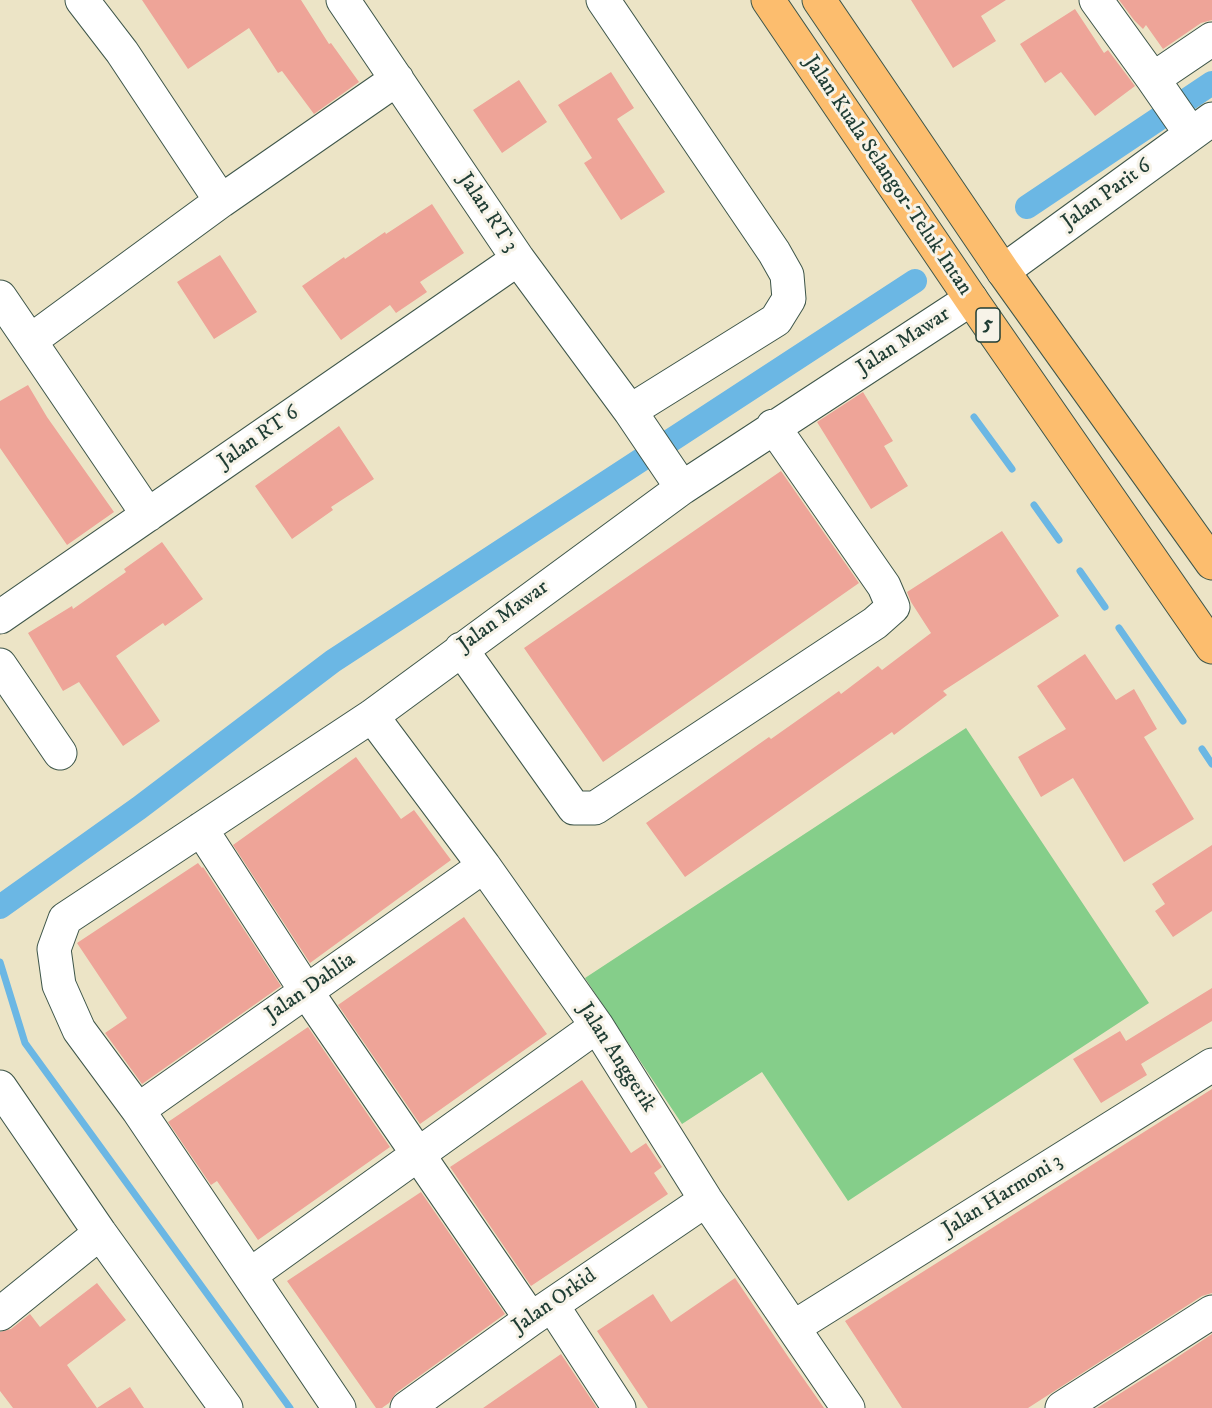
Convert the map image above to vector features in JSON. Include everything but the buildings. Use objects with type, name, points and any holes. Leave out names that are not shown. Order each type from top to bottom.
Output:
[{"type":"highway","name":"Jalan Kuala Selangor-Teluk Intan","points":[[768,0],[971,299],[1212,647]]},
{"type":"highway","name":"Jalan Kuala Selangor-Teluk Intan","points":[[819,0],[1003,272],[1212,563]]},
{"type":"street","points":[[82,0],[122,52],[221,201]]},
{"type":"street","name":"Jalan RT 3","points":[[343,0],[518,259],[634,416],[674,476]]},
{"type":"street","points":[[603,0],[774,252],[787,275],[789,299],[776,320],[634,416]]},
{"type":"street","points":[[1096,0],[1158,86],[1196,126]]},
{"type":"street","points":[[1158,86],[1212,39]]},
{"type":"street","points":[[30,341],[221,201],[397,79]]},
{"type":"street","name":"Jalan Parit 6","points":[[1003,272],[1196,126]]},
{"type":"street","name":"Jalan RT 6","points":[[0,617],[518,259]]},
{"type":"street","points":[[0,297],[148,515]]},
{"type":"street","name":"Jalan Mawar","points":[[138,1110],[79,1030],[59,985],[54,949],[65,919],[372,716],[461,649],[674,476],[773,426],[971,299]]},
{"type":"street","points":[[461,649],[574,808],[596,808],[875,623],[893,607],[884,586],[773,426]]},
{"type":"street","points":[[0,665],[60,753]]},
{"type":"street","name":"Jalan Anggerik","points":[[372,716],[484,867],[597,1026],[706,1200],[848,1408]]},
{"type":"street","points":[[201,829],[306,992],[418,1155],[619,1408]]},
{"type":"street","name":"Jalan Dahlia","points":[[138,1110],[484,867]]},
{"type":"street","points":[[250,1275],[597,1026]]},
{"type":"street","name":"Jalan Harmoni 3","points":[[794,1327],[1212,1065]]},
{"type":"street","points":[[0,1087],[100,1233],[226,1408]]},
{"type":"street","points":[[138,1110],[339,1408]]},
{"type":"street","name":"Jalan Orkid","points":[[407,1408],[541,1312],[706,1200]]},
{"type":"street","points":[[0,1314],[100,1233]]},
{"type":"street","points":[[1062,1408],[1212,1312]]},
{"type":"green space","points":[[966,728],[1149,1003],[848,1201],[762,1072],[682,1124],[585,978]]},
{"type":"waterway","points":[[1027,207],[1212,83]]},
{"type":"waterway","points":[[0,907],[139,808],[333,661],[915,281]]},
{"type":"waterway","points":[[974,417],[1012,469]]},
{"type":"waterway","points":[[1034,505],[1059,540]]},
{"type":"waterway","points":[[1080,571],[1105,607]]},
{"type":"waterway","points":[[1119,628],[1183,721]]},
{"type":"waterway","points":[[1202,749],[1212,764]]},
{"type":"waterway","points":[[0,962],[25,1043],[290,1408]]}]
